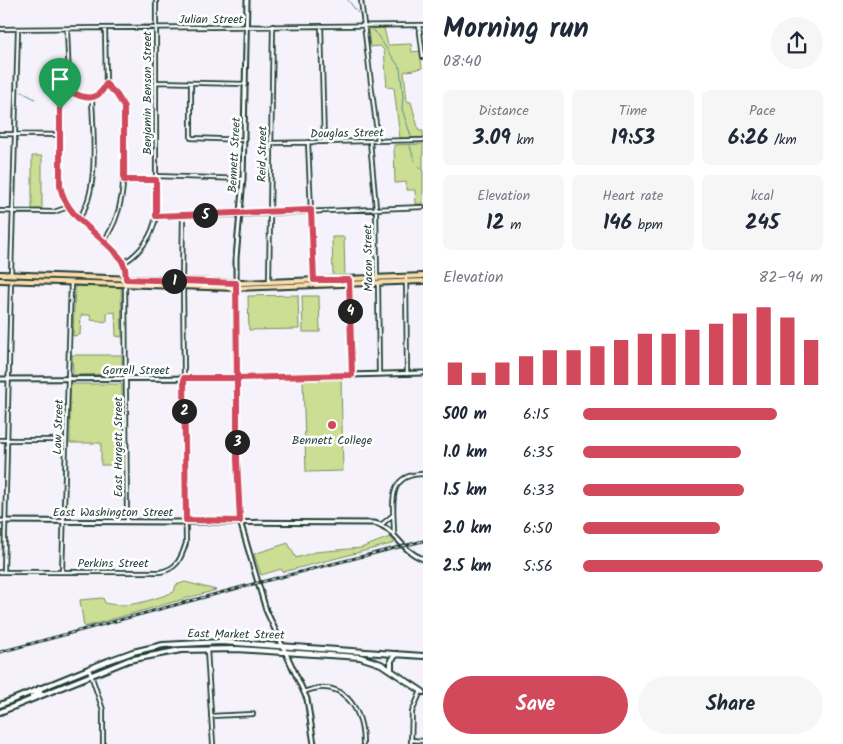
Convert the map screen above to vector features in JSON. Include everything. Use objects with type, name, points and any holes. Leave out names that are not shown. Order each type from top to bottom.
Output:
[{"type":"main road","points":[[0,274],[236,283],[314,280],[349,282]]},
{"type":"main road","points":[[0,280],[236,288],[378,281],[423,276]]},
{"type":"main road","points":[[406,279],[423,281]]},
{"type":"main road","name":"East Market Street","points":[[0,705],[133,652],[163,645],[221,642],[423,656]]},
{"type":"main road","name":"East Market Street","points":[[0,712],[129,660],[151,654],[207,649],[360,658],[376,662],[422,691]]},
{"type":"main road","points":[[360,658],[368,652]]},
{"type":"main road","points":[[391,670],[391,660],[397,654]]},
{"type":"main road","points":[[19,704],[40,692],[40,688]]},
{"type":"street","name":"Benjamin Benson Street","points":[[123,263],[132,258],[143,246],[153,230],[156,216],[156,0]]},
{"type":"street","name":"Bennett Street","points":[[247,0],[245,140],[236,283],[237,460],[240,521],[266,610],[310,709],[314,744]]},
{"type":"street","points":[[361,0],[378,141]]},
{"type":"street","points":[[321,25],[324,142]]},
{"type":"street","name":"Julian Street","points":[[0,30],[421,25]]},
{"type":"street","points":[[421,25],[423,58]]},
{"type":"street","name":"Reid Street","points":[[269,281],[273,26]]},
{"type":"street","points":[[67,90],[86,98],[92,98],[100,94],[106,84],[104,28]]},
{"type":"street","points":[[11,274],[18,29]]},
{"type":"street","points":[[67,29],[69,81],[60,109],[60,186],[68,207],[123,263],[126,279]]},
{"type":"street","points":[[156,82],[246,84]]},
{"type":"street","points":[[191,82],[191,138],[245,140]]},
{"type":"street","points":[[103,242],[116,220],[123,193],[124,180],[124,107],[117,95],[106,84]]},
{"type":"street","points":[[78,219],[86,208],[91,191],[92,98]]},
{"type":"street","points":[[0,134],[60,135]]},
{"type":"street","name":"Douglas Street","points":[[271,143],[423,140]]},
{"type":"street","name":"Macon Street","points":[[370,141],[376,208],[380,375]]},
{"type":"street","points":[[308,142],[314,280]]},
{"type":"street","points":[[124,180],[156,178],[243,179]]},
{"type":"street","points":[[0,211],[54,212],[68,207]]},
{"type":"street","points":[[156,216],[423,207]]},
{"type":"street","points":[[182,281],[183,215]]},
{"type":"street","points":[[406,279],[407,374]]},
{"type":"street","points":[[2,572],[6,521],[11,280]]},
{"type":"street","name":"Law Street","points":[[62,572],[71,282]]},
{"type":"street","points":[[349,282],[352,375]]},
{"type":"street","name":"East Hargett Street","points":[[125,284],[127,520]]},
{"type":"street","name":"Perkins Street","points":[[2,572],[167,571],[182,558],[186,543],[183,286]]},
{"type":"street","name":"Gorrell Street","points":[[0,379],[237,378],[423,373]]},
{"type":"street","points":[[0,440],[66,440]]},
{"type":"street","points":[[394,536],[395,488],[401,478],[406,475],[423,474]]},
{"type":"street","points":[[394,514],[381,524],[410,554],[423,558]]},
{"type":"street","name":"East Washington Street","points":[[0,521],[186,520],[381,524]]},
{"type":"street","points":[[207,649],[212,744]]},
{"type":"street","points":[[89,669],[103,710],[102,744]]},
{"type":"street","points":[[304,692],[315,688],[329,688],[348,698],[361,717],[363,744]]},
{"type":"street","points":[[422,691],[412,712],[411,742],[423,741]]},
{"type":"street","points":[[212,716],[253,714]]},
{"type":"green space","points":[[384,28],[388,45],[411,44],[412,52],[420,51],[422,68],[404,72],[407,101],[411,102],[419,131],[423,131],[423,138],[400,138],[394,88],[387,87],[384,50],[380,46],[370,47],[368,29]]},
{"type":"green space","points":[[423,144],[423,204],[416,204],[415,190],[407,190],[406,182],[395,183],[394,145]]},
{"type":"green space","points":[[32,156],[42,156],[42,209],[32,209]]},
{"type":"green space","points":[[332,237],[344,237],[345,276],[333,276]]},
{"type":"green space","points":[[75,286],[121,287],[122,337],[116,336],[115,312],[107,313],[107,322],[91,320],[90,315],[81,315],[80,335],[73,336]]},
{"type":"green space","points":[[298,295],[299,329],[249,330],[248,296]]},
{"type":"green space","points":[[302,296],[319,296],[320,332],[303,332]]},
{"type":"green space","points":[[72,355],[122,355],[122,374],[73,375]]},
{"type":"green space","points":[[341,379],[343,471],[306,472],[303,380]]},
{"type":"green space","points":[[70,384],[122,384],[122,465],[101,465],[101,443],[70,443]]},
{"type":"green space","points":[[390,537],[395,543],[283,572],[281,569],[261,575],[254,554],[288,543],[296,558],[315,552],[361,548]]},
{"type":"green space","points":[[185,582],[216,590],[84,627],[80,600],[103,598],[105,603],[114,605],[131,604],[148,601],[174,592],[176,585]]},
{"type":"waterway","points":[[348,0],[358,13]]},
{"type":"waterway","points":[[373,29],[400,68],[403,96],[402,109],[411,136]]},
{"type":"waterway","points":[[22,92],[35,99]]},
{"type":"waterway","points":[[410,146],[415,163],[423,171]]},
{"type":"railway","points":[[0,652],[257,583],[423,541]]},
{"type":"place","name":"Bennett College","points":[[332,425]]},
{"type":"route","points":[[60,109],[60,186],[62,196],[78,219],[121,259],[125,268],[126,279],[236,283],[237,378],[184,378],[186,520],[240,521],[237,460],[237,378],[352,375],[349,280],[314,280],[311,210],[232,215],[156,216],[156,180],[124,180],[124,107],[117,95],[106,84],[100,94],[92,98],[79,96],[67,90],[60,109]]}]
